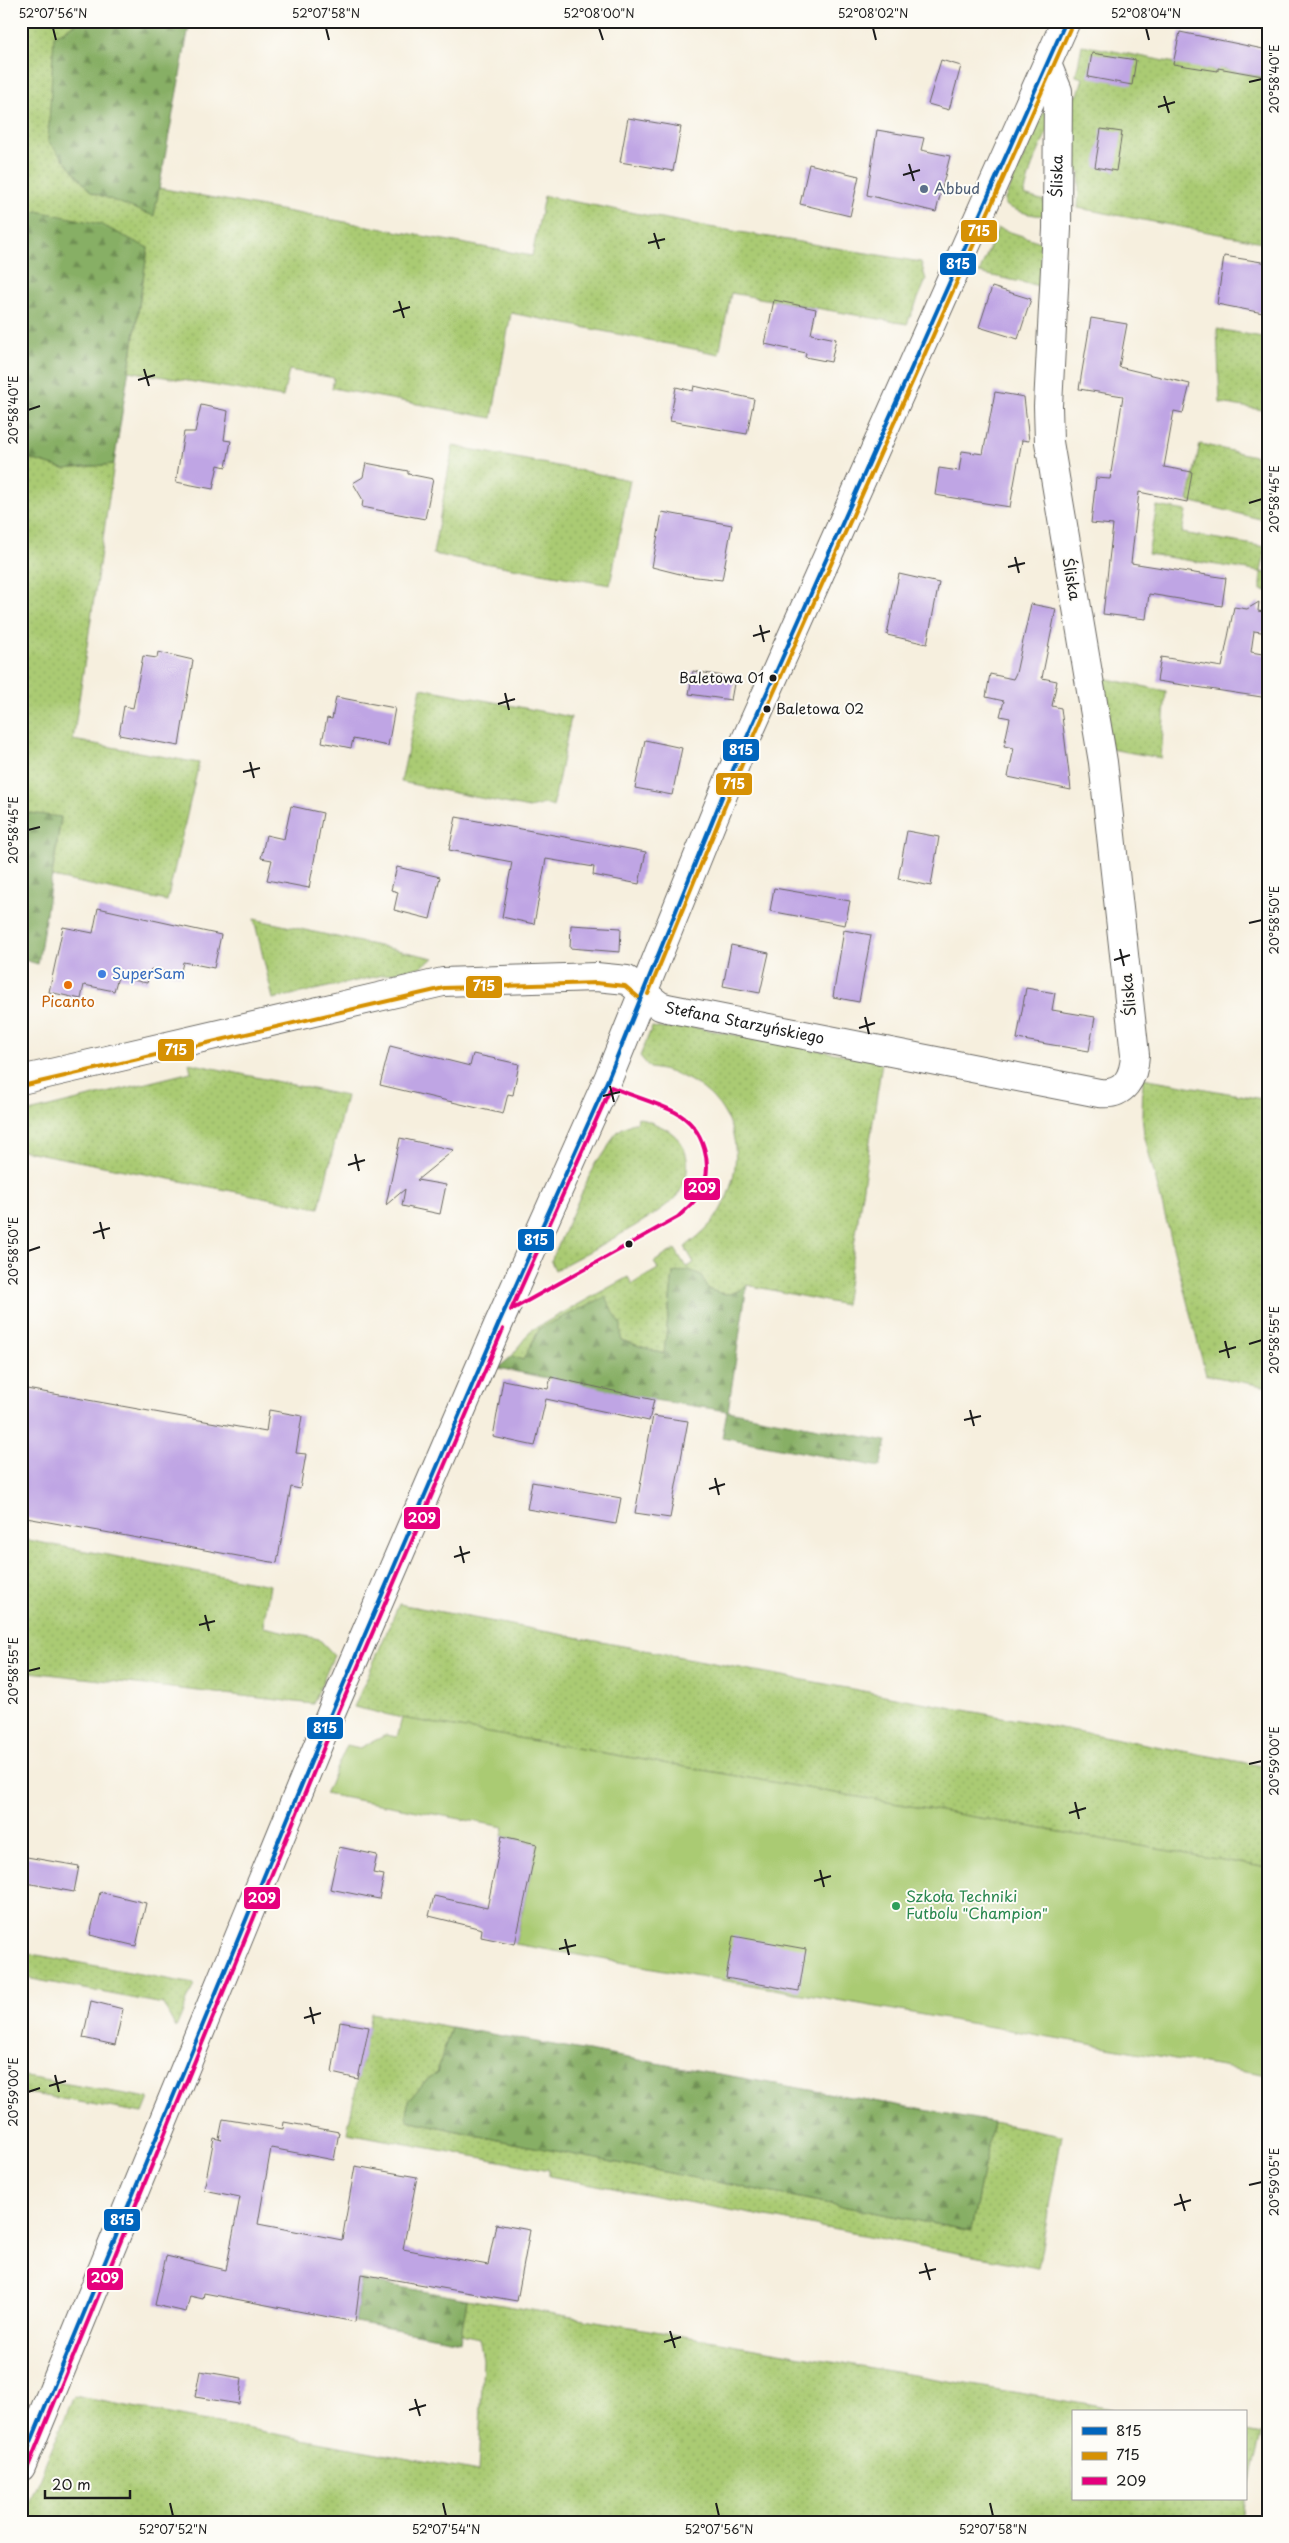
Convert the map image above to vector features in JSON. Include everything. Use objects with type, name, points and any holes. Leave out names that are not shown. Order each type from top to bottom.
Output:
[{"type":"street","points":[[21,2467],[332,1711],[502,1316],[608,1079],[739,755],[1066,21]]},
{"type":"street","name":"Śliska","points":[[1046,64],[1058,90],[1057,222],[1048,406],[1049,442],[1102,762],[1122,919],[1135,1055],[1132,1076],[1121,1090]]},
{"type":"street","name":"Stefana Starzyńskiego","points":[[21,1080],[443,982],[565,977],[627,980],[660,1006],[667,1008],[1099,1093],[1108,1094],[1121,1090]]},
{"type":"green space","points":[[21,21],[81,21],[54,36],[153,216],[159,188],[532,256],[544,196],[709,227],[921,262],[926,280],[907,324],[731,293],[719,354],[511,313],[492,418],[332,388],[334,378],[289,370],[283,397],[129,371],[148,248],[37,211],[21,216]]},
{"type":"green space","points":[[81,21],[190,21],[154,216],[91,192],[48,141],[54,36]]},
{"type":"green space","points":[[1082,45],[1217,71],[1218,68],[1268,77],[1268,243],[1078,208],[1080,172],[1065,167],[1070,96],[1078,95],[1083,78],[1076,76]]},
{"type":"green space","points":[[1044,110],[1050,112],[1050,125],[1032,166],[1024,195],[1045,201],[1046,215],[1036,215],[1005,205],[1005,199]]},
{"type":"green space","points":[[37,211],[100,224],[148,248],[114,464],[64,469],[24,457],[21,450],[21,216]]},
{"type":"green space","points":[[998,228],[1044,243],[1044,287],[979,273]]},
{"type":"green space","points":[[1217,329],[1268,338],[1268,411],[1220,403]]},
{"type":"green space","points":[[1200,444],[1268,459],[1268,521],[1188,501]]},
{"type":"green space","points":[[453,446],[630,480],[610,585],[433,554]]},
{"type":"green space","points":[[21,450],[24,457],[64,469],[114,464],[73,740],[199,763],[167,901],[52,877],[61,818],[21,812]]},
{"type":"green space","points":[[1157,506],[1186,511],[1182,533],[1266,547],[1261,572],[1148,554]]},
{"type":"green space","points":[[1261,572],[1268,573],[1268,591],[1261,590]]},
{"type":"green space","points":[[1103,678],[1166,691],[1161,758],[1110,749]]},
{"type":"green space","points":[[421,688],[571,717],[553,807],[545,804],[529,808],[401,782]]},
{"type":"green space","points":[[21,812],[61,817],[38,964],[21,959]]},
{"type":"green space","points":[[254,919],[434,958],[420,967],[273,999]]},
{"type":"green space","points":[[671,1023],[882,1062],[845,1305],[747,1285],[733,1293],[720,1293],[708,1289],[701,1275],[689,1270],[673,1273],[664,1354],[621,1340],[540,1328],[523,1360],[512,1356],[530,1331],[628,1277],[632,1284],[658,1269],[654,1262],[675,1249],[686,1267],[694,1263],[685,1247],[699,1236],[715,1219],[730,1189],[735,1165],[734,1141],[728,1120],[716,1101],[699,1086],[677,1074],[650,1068],[640,1056],[652,1027],[666,1029]]},
{"type":"green space","points":[[189,1063],[346,1096],[319,1208],[21,1150],[21,1114],[191,1072]]},
{"type":"green space","points":[[1143,1078],[1268,1100],[1268,1387],[1206,1375],[1144,1134],[1142,1115]]},
{"type":"green space","points":[[638,1117],[661,1126],[679,1140],[686,1154],[687,1162],[686,1178],[683,1186],[671,1202],[657,1212],[555,1270],[551,1261],[596,1161],[606,1151],[615,1135],[620,1130],[637,1122]]},
{"type":"green space","points":[[689,1270],[701,1275],[708,1289],[720,1293],[733,1293],[747,1285],[728,1411],[887,1441],[880,1467],[722,1437],[727,1411],[654,1400],[498,1368],[512,1356],[523,1360],[540,1328],[605,1297],[621,1325],[621,1340],[664,1354],[673,1273]]},
{"type":"green space","points":[[21,1539],[270,1585],[263,1627],[319,1639],[334,1655],[313,1704],[21,1671]]},
{"type":"green space","points":[[399,1604],[1268,1767],[1268,1868],[402,1718],[354,1707]]},
{"type":"green space","name":"Szkoła Techniki Futbolu \"Champion\"","points":[[402,1718],[1268,1868],[1268,2075],[515,1944],[537,1844],[502,1836],[504,1827],[325,1794],[347,1745],[360,1748],[386,1735],[397,1737]]},
{"type":"green space","points":[[21,1952],[194,1984],[176,2028],[163,2004],[21,1977]]},
{"type":"green space","points":[[371,2013],[451,2027],[437,2073],[423,2084],[408,2101],[407,2120],[503,2141],[971,2231],[993,2122],[1062,2135],[1038,2268],[549,2176],[549,2170],[347,2133]]},
{"type":"green space","points":[[451,2027],[993,2122],[971,2231],[503,2141],[407,2120],[408,2101],[423,2084],[437,2073]]},
{"type":"green space","points":[[21,2076],[149,2098],[143,2113],[21,2092]]},
{"type":"green space","points":[[361,2280],[467,2299],[460,2341],[355,2322]]},
{"type":"green space","points":[[467,2299],[1118,2410],[1072,2410],[1072,2500],[1245,2500],[1240,2522],[21,2522],[74,2396],[478,2472],[483,2359],[479,2338],[461,2334]]},
{"type":"green space","points":[[1246,2431],[1261,2434],[1246,2497]]},
{"type":"building","points":[[1180,32],[1268,50],[1268,77],[1218,68],[1218,71],[1173,64]]},
{"type":"building","points":[[1092,53],[1136,60],[1132,85],[1088,77]]},
{"type":"building","points":[[941,60],[961,66],[949,110],[928,104]]},
{"type":"building","points":[[628,118],[681,127],[673,171],[620,162]]},
{"type":"building","points":[[1101,129],[1122,132],[1116,171],[1095,167]]},
{"type":"building","points":[[877,130],[924,138],[921,150],[950,156],[936,212],[867,195]]},
{"type":"building","points":[[809,164],[859,176],[850,216],[800,204]]},
{"type":"building","points":[[1224,256],[1268,263],[1268,314],[1217,304]]},
{"type":"building","points":[[992,287],[1031,299],[1018,339],[979,327]]},
{"type":"building","points":[[774,300],[816,309],[811,334],[836,339],[831,362],[805,357],[806,353],[765,344]]},
{"type":"building","points":[[1091,318],[1127,324],[1119,367],[1190,384],[1183,413],[1174,411],[1164,467],[1192,472],[1187,502],[1139,492],[1131,563],[1226,578],[1222,606],[1149,594],[1146,619],[1103,614],[1113,525],[1091,523],[1096,478],[1110,479],[1123,396],[1079,389]]},
{"type":"building","points":[[694,386],[754,399],[747,434],[670,421],[676,387],[693,391]]},
{"type":"building","points":[[995,392],[1024,397],[1029,441],[1022,440],[1010,507],[935,495],[939,468],[959,471],[962,451],[983,454]]},
{"type":"building","points":[[201,405],[228,411],[224,440],[231,441],[226,467],[218,465],[213,489],[176,482],[184,432],[195,432]]},
{"type":"building","points":[[366,463],[408,471],[408,474],[433,479],[425,519],[362,507],[363,500],[353,483],[363,477]]},
{"type":"building","points":[[662,512],[732,525],[722,580],[688,576],[652,567]]},
{"type":"building","points":[[899,574],[939,583],[927,644],[887,635]]},
{"type":"building","points":[[1259,602],[1258,611],[1268,613],[1268,633],[1254,631],[1251,652],[1268,655],[1268,698],[1157,681],[1161,657],[1222,667],[1234,607],[1247,609]]},
{"type":"building","points":[[1031,604],[1056,609],[1042,678],[1057,681],[1052,706],[1061,708],[1071,790],[1008,777],[1014,748],[1004,746],[1010,718],[1000,716],[1004,701],[986,697],[990,674],[1013,679],[1016,673]]},
{"type":"building","points":[[158,652],[193,660],[179,746],[119,735],[124,706],[133,708],[143,656],[157,658]]},
{"type":"building","points":[[693,671],[735,678],[731,700],[689,694]]},
{"type":"building","points":[[336,697],[395,708],[388,746],[353,739],[351,748],[322,742],[327,718],[332,719]]},
{"type":"building","points":[[645,740],[682,748],[672,795],[635,788]]},
{"type":"building","points":[[291,806],[323,813],[309,888],[267,880],[272,860],[261,858],[266,835],[284,839]]},
{"type":"building","points":[[456,817],[646,852],[639,884],[593,875],[594,867],[546,859],[534,924],[502,917],[512,862],[449,850]]},
{"type":"building","points":[[907,831],[939,837],[931,886],[898,879]]},
{"type":"building","points":[[397,867],[440,877],[430,919],[394,910],[398,892],[391,890]]},
{"type":"building","points":[[774,888],[850,901],[845,925],[770,911]]},
{"type":"building","points":[[98,908],[221,935],[214,968],[183,962],[180,976],[151,969],[147,983],[118,977],[114,991],[84,985],[81,999],[49,992],[63,927],[93,933]]},
{"type":"building","points":[[571,925],[621,928],[620,952],[570,948]]},
{"type":"building","points":[[844,930],[871,935],[859,1002],[833,997]]},
{"type":"building","points":[[731,945],[769,953],[760,993],[723,986]]},
{"type":"building","points":[[1026,988],[1055,993],[1052,1010],[1095,1017],[1089,1051],[1017,1039]]},
{"type":"building","points":[[390,1046],[470,1066],[473,1054],[519,1064],[513,1095],[508,1094],[503,1114],[380,1085]]},
{"type":"building","points":[[400,1138],[454,1150],[417,1180],[446,1185],[440,1214],[402,1206],[405,1189],[386,1205]]},
{"type":"building","points":[[551,1377],[654,1400],[649,1421],[546,1399],[535,1446],[493,1437],[503,1380],[548,1389]]},
{"type":"building","points":[[21,1388],[266,1432],[269,1410],[302,1416],[296,1453],[306,1454],[300,1489],[291,1487],[277,1563],[21,1517]]},
{"type":"building","points":[[653,1416],[688,1421],[670,1518],[635,1513]]},
{"type":"building","points":[[532,1482],[621,1498],[616,1524],[527,1509]]},
{"type":"building","points":[[502,1836],[537,1844],[515,1944],[481,1937],[482,1929],[429,1916],[434,1896],[487,1908]]},
{"type":"building","points":[[339,1847],[377,1855],[373,1873],[384,1875],[379,1899],[330,1889]]},
{"type":"building","points":[[21,1856],[79,1866],[74,1892],[21,1882]]},
{"type":"building","points":[[100,1892],[146,1903],[136,1946],[90,1935]]},
{"type":"building","points":[[733,1936],[806,1949],[799,1991],[726,1978]]},
{"type":"building","points":[[91,2001],[123,2009],[115,2045],[83,2038]]},
{"type":"building","points":[[340,2022],[369,2027],[358,2079],[332,2073]]},
{"type":"building","points":[[223,2119],[283,2129],[284,2122],[339,2132],[334,2160],[271,2148],[258,2224],[342,2240],[355,2166],[417,2177],[403,2249],[488,2265],[496,2224],[530,2230],[517,2301],[361,2274],[355,2322],[204,2293],[203,2299],[190,2296],[186,2312],[155,2305],[166,2256],[226,2270],[240,2197],[204,2190],[214,2138],[222,2140],[219,2139]]},
{"type":"building","points":[[200,2371],[242,2378],[239,2404],[195,2397]]},
{"type":"transit line","name":"815","points":[[21,2466],[332,1711],[498,1325],[608,1079],[739,755],[1066,21]]},
{"type":"transit line","name":"715","points":[[648,994],[745,757],[1072,24]]},
{"type":"transit line","name":"715","points":[[22,1086],[444,988],[596,983],[625,986],[638,997]]},
{"type":"transit line","name":"209","points":[[611,1087],[675,1112],[693,1127],[700,1137],[707,1160],[704,1184],[697,1198],[678,1217],[511,1310],[611,1087]]},
{"type":"transit line","name":"209","points":[[27,2469],[338,1713],[503,1329]]},
{"type":"place","name":"Abbud","points":[[924,189]]},
{"type":"place","name":"Baletowa 01","points":[[773,678]]},
{"type":"place","name":"Baletowa 02","points":[[767,709]]},
{"type":"place","name":"SuperSam","points":[[102,974]]},
{"type":"place","name":"Picanto","points":[[68,985]]},
{"type":"place","name":"Szkoła Techniki Futbolu \"Champion\"","points":[[896,1906]]}]
